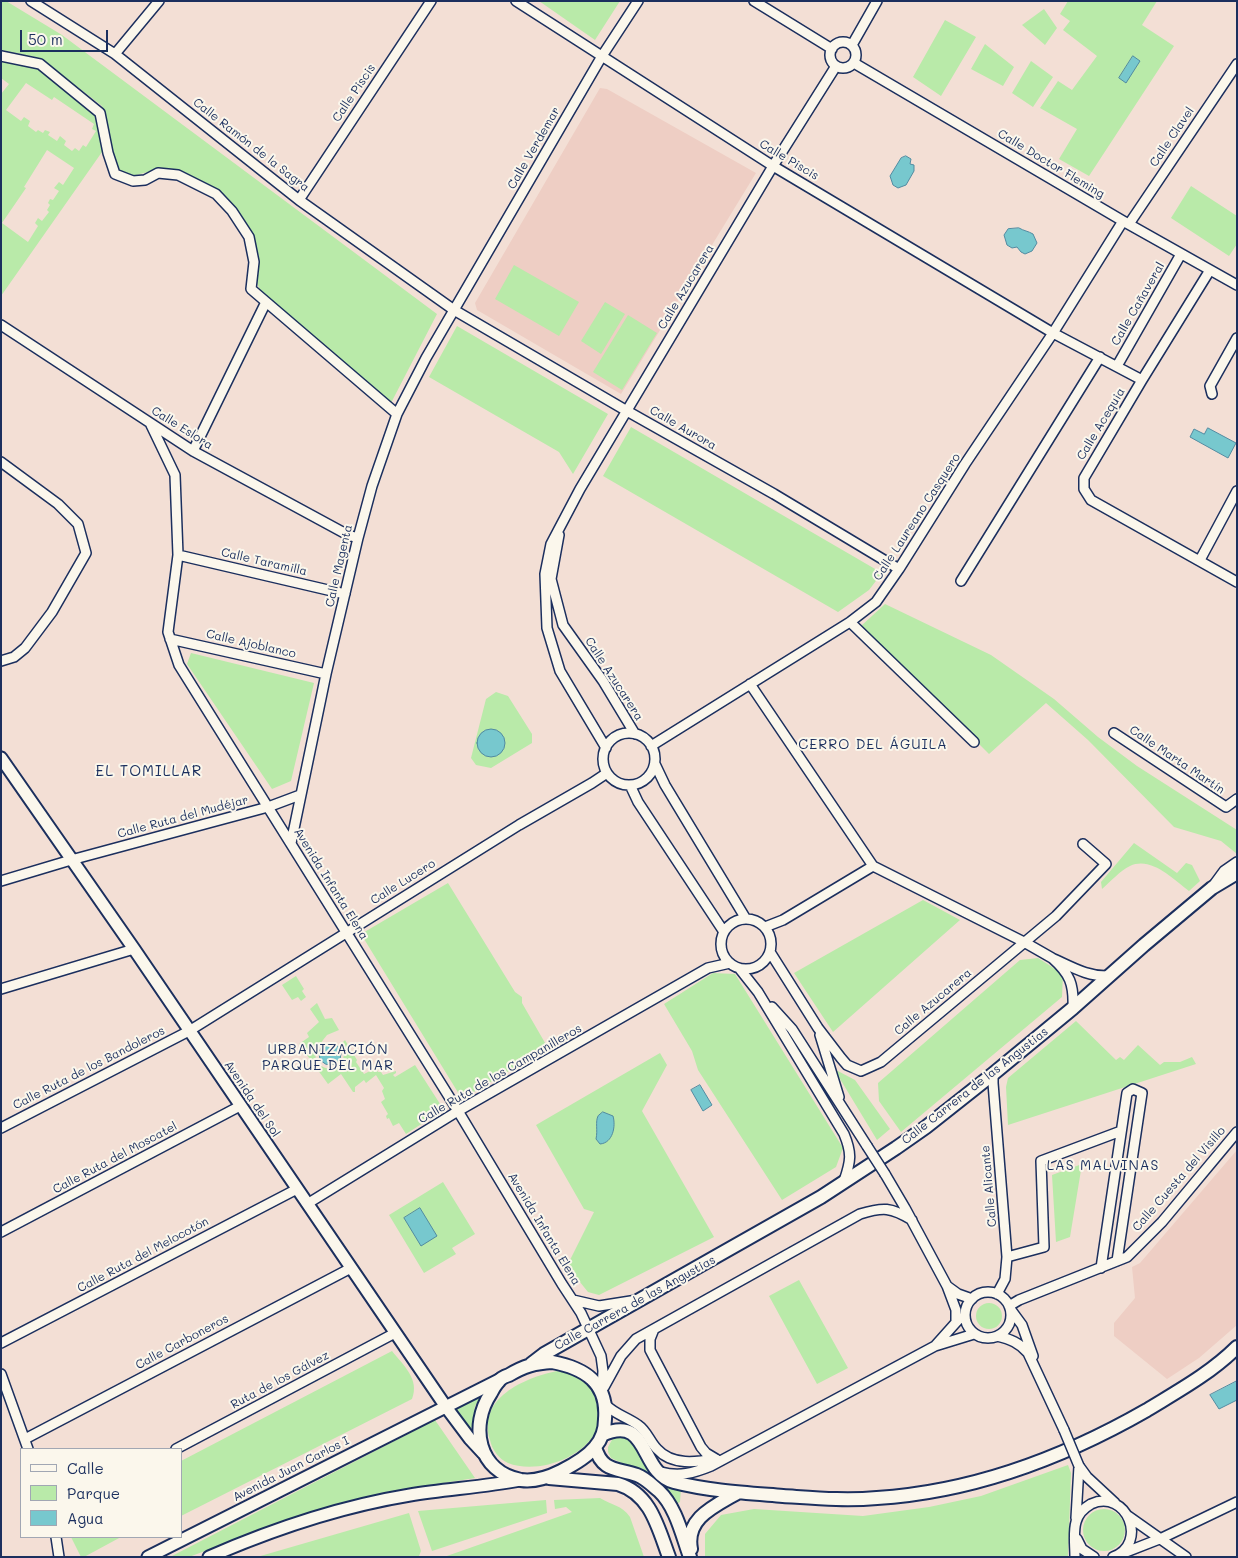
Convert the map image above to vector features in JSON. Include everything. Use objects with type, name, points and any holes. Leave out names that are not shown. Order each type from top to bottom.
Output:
[{"type":"main road","points":[[1212,888],[1237,873]]},
{"type":"main road","name":"Calle Carrera de las Angustias","points":[[531,1364],[544,1354],[821,1198],[926,1127],[1073,1008],[1212,888]]},
{"type":"main road","points":[[602,1435],[612,1430],[620,1429],[631,1432],[638,1439],[662,1477],[675,1482],[737,1493],[840,1500],[924,1493],[973,1482],[1052,1456],[1120,1425],[1186,1387],[1236,1350]]},
{"type":"main road","points":[[546,1478],[567,1468],[595,1447],[602,1435],[605,1424],[603,1398],[590,1376],[575,1368],[552,1362],[531,1364],[499,1380],[485,1402],[480,1417],[479,1434],[483,1454],[492,1465],[520,1480],[546,1478],[618,1484],[629,1487],[646,1502],[669,1557]]},
{"type":"main road","points":[[595,1447],[599,1458],[606,1466],[637,1475],[647,1480],[660,1492],[672,1509],[691,1557]]},
{"type":"main road","points":[[691,1557],[690,1536],[693,1526],[699,1517],[704,1512],[737,1493]]},
{"type":"street","name":"Calle Ramón de la Sagra","points":[[31,1],[115,54],[299,200],[454,310]]},
{"type":"street","points":[[115,54],[159,1]]},
{"type":"street","name":"Calle Piscis","points":[[299,200],[431,1]]},
{"type":"street","name":"Calle Piscis","points":[[516,1],[773,166],[1053,333],[1142,380]]},
{"type":"street","name":"Calle Verdemar","points":[[454,310],[602,56],[638,1]]},
{"type":"street","points":[[754,1],[766,4],[832,48]]},
{"type":"street","points":[[852,45],[877,1]]},
{"type":"street","points":[[841,42],[852,45],[856,52],[854,64],[843,68],[836,66],[830,56],[832,48],[841,42]]},
{"type":"street","points":[[1,56],[40,64],[100,112],[108,153],[115,174],[132,181],[144,180],[158,173],[178,175],[216,194],[232,210],[249,237],[254,262],[251,289],[397,414]]},
{"type":"street","name":"Calle Doctor Fleming","points":[[854,64],[1126,223],[1237,285]]},
{"type":"street","name":"Calle Clavel","points":[[1126,223],[1237,64]]},
{"type":"street","name":"Calle Azucarera","points":[[606,748],[560,671],[546,628],[545,574],[551,544],[561,522],[773,166],[836,66]]},
{"type":"street","name":"Calle Laureano Casquero","points":[[651,746],[850,622],[876,602],[1126,223]]},
{"type":"street","name":"Calle Cañaveral","points":[[1117,366],[1181,254]]},
{"type":"street","name":"Calle Acequia","points":[[1210,270],[1084,478],[1084,489],[1091,500],[1237,582]]},
{"type":"street","points":[[193,451],[266,302]]},
{"type":"street","name":"Calle Aurora","points":[[454,310],[774,494],[899,569]]},
{"type":"street","name":"Calle Magenta","points":[[291,843],[326,674],[372,486],[397,414],[454,310]]},
{"type":"street","name":"Calle Eslora","points":[[1,325],[193,451],[348,535],[358,538]]},
{"type":"street","points":[[1212,394],[1210,386],[1237,338]]},
{"type":"street","points":[[961,581],[1100,357]]},
{"type":"street","name":"Avenida Infanta Elena","points":[[151,425],[175,475],[178,555],[168,632],[179,665],[458,1111],[573,1300],[601,1356],[603,1398]]},
{"type":"street","points":[[1,462],[58,504],[78,524],[86,553],[52,612],[24,648],[14,657],[1,661]]},
{"type":"street","points":[[1200,560],[1237,491]]},
{"type":"street","name":"Calle Azucarera","points":[[561,522],[551,579],[563,625],[603,681],[635,734]]},
{"type":"street","name":"Calle Taramilla","points":[[178,555],[345,594]]},
{"type":"street","points":[[850,622],[974,742]]},
{"type":"street","name":"Calle Ajoblanco","points":[[170,639],[326,674]]},
{"type":"street","points":[[750,684],[873,866],[1052,958],[1088,974],[1110,976]]},
{"type":"street","name":"Calle Marta Martín","points":[[1114,733],[1226,807],[1237,799]]},
{"type":"street","points":[[655,764],[652,772],[638,784],[622,784],[614,780],[607,773],[604,763],[606,748],[614,739],[624,734],[635,734],[647,740],[654,752],[655,764],[665,785],[746,919]]},
{"type":"street","name":"Avenida del Sol","points":[[3,764],[134,949],[395,1333],[446,1406],[483,1454]]},
{"type":"street","name":"Calle Lucero","points":[[189,1031],[519,825],[607,773]]},
{"type":"street","points":[[630,785],[638,802],[724,932]]},
{"type":"street","name":"Calle Ruta del Mudéjar","points":[[1,881],[71,860],[268,807],[300,795]]},
{"type":"street","name":"Calle Azucarera","points":[[770,952],[818,1028],[847,1065],[861,1071],[881,1062],[1056,916],[1106,864],[1083,844]]},
{"type":"street","name":"Calle Carrera de las Angustias","points":[[1212,888],[1224,871],[1237,862]]},
{"type":"street","points":[[765,927],[783,920],[873,866]]},
{"type":"street","points":[[771,940],[765,927],[753,920],[737,920],[724,932],[722,952],[792,1029],[885,1174],[912,1220],[961,1316],[974,1334]]},
{"type":"street","points":[[735,966],[749,969],[756,967],[767,958],[770,952],[771,940],[783,920]]},
{"type":"street","points":[[1,989],[134,949]]},
{"type":"street","name":"Calle Ruta de los Campanilleros","points":[[307,1204],[458,1111],[708,968],[722,952]]},
{"type":"street","points":[[1052,958],[1064,969],[1071,981],[1073,1008]]},
{"type":"street","name":"Calle Ruta de los Campanilleros","points":[[708,968],[735,966]]},
{"type":"street","points":[[758,992],[844,1134],[850,1150],[850,1160],[844,1181]]},
{"type":"street","points":[[818,1028],[842,1107]]},
{"type":"street","name":"Calle Ruta de los Bandoleros","points":[[1,1128],[189,1031]]},
{"type":"street","name":"Calle Alicante","points":[[993,1074],[1007,1257],[1005,1279],[997,1294]]},
{"type":"street","name":"Calle Cuesta del Visillo","points":[[1100,1268],[1127,1093],[1133,1089],[1142,1093],[1117,1261]]},
{"type":"street","name":"Calle Ruta del Moscatel","points":[[1,1232],[240,1106]]},
{"type":"street","points":[[1007,1257],[1044,1247],[1041,1161],[1121,1131]]},
{"type":"street","name":"Calle Cuesta del Visillo","points":[[1010,1308],[1019,1300],[1127,1257],[1162,1222],[1237,1132]]},
{"type":"street","name":"Calle Ruta del Melocotón","points":[[1,1344],[297,1189]]},
{"type":"street","points":[[731,1456],[687,1462],[673,1460],[657,1450],[641,1426],[611,1410],[603,1398],[621,1356],[636,1339],[860,1214],[887,1208],[898,1211],[912,1220]]},
{"type":"street","name":"Calle Carboneros","points":[[24,1439],[351,1268]]},
{"type":"street","points":[[946,1286],[958,1294],[972,1299]]},
{"type":"street","points":[[935,1346],[961,1316],[972,1299],[984,1293],[997,1294],[1002,1297],[1022,1325],[1036,1368]]},
{"type":"street","points":[[573,1300],[599,1306],[640,1300]]},
{"type":"street","points":[[998,1336],[1008,1328],[1011,1316],[1010,1308]]},
{"type":"street","points":[[654,1329],[650,1339],[650,1350],[701,1447],[706,1453],[716,1459]]},
{"type":"street","name":"Ruta de los Gálvez","points":[[178,1448],[395,1333]]},
{"type":"street","points":[[657,1471],[674,1475],[689,1474],[711,1466],[935,1346],[974,1334],[986,1338],[998,1336],[1009,1339],[1024,1347],[1036,1368],[1079,1466],[1086,1477],[1128,1516],[1162,1538],[1186,1557]]},
{"type":"street","points":[[1,1374],[28,1448]]},
{"type":"street","name":"Avenida Juan Carlos I","points":[[148,1557],[499,1380]]},
{"type":"street","points":[[1075,1557],[1079,1466]]},
{"type":"street","points":[[209,1557],[238,1544],[361,1505],[409,1495],[520,1480]]},
{"type":"street","points":[[1076,1522],[1080,1513],[1087,1506],[1096,1502],[1106,1501],[1116,1504]]},
{"type":"street","points":[[1114,1556],[1162,1538],[1237,1502]]},
{"type":"street","points":[[1114,1556],[1125,1549],[1131,1539],[1132,1527],[1128,1516]]},
{"type":"street","points":[[1076,1537],[1082,1549],[1094,1557]]},
{"type":"street","points":[[56,1538],[59,1557]]},
{"type":"shaded area","points":[[600,88],[607,89],[756,173],[621,394],[477,310],[475,303]]},
{"type":"shaded area","points":[[1237,1150],[1237,1325],[1199,1358],[1167,1379],[1114,1336],[1114,1323],[1135,1298],[1132,1267],[1140,1263]]},
{"type":"green space","points":[[1,1],[6,1],[62,35],[437,314],[391,403],[262,295],[257,283],[259,256],[251,232],[235,207],[218,192],[159,169],[129,177],[120,171],[113,155],[102,106],[40,58],[1,50]]},
{"type":"green space","points":[[539,1],[620,1],[595,40]]},
{"type":"green space","points":[[1068,1],[1157,1],[1142,25],[1174,46],[1089,176],[1059,159],[1077,129],[1040,108],[1058,81],[1072,90],[1097,56],[1063,30],[1070,21],[1060,14]]},
{"type":"green space","points":[[1044,9],[1057,28],[1045,45],[1022,25]]},
{"type":"green space","points":[[945,20],[976,37],[941,96],[913,77]]},
{"type":"green space","points":[[985,44],[1014,67],[1003,86],[971,69]]},
{"type":"green space","points":[[1031,61],[1053,77],[1033,107],[1012,93]]},
{"type":"green space","points":[[1,62],[36,67],[95,115],[106,141],[102,152],[1,296],[1,94],[9,84],[1,78]],"holes":[[[26,83],[52,100],[54,97],[94,124],[92,129],[96,131],[86,147],[83,145],[79,151],[75,148],[72,151],[64,145],[66,141],[60,136],[57,141],[48,135],[50,132],[45,130],[43,133],[38,130],[36,132],[28,126],[30,121],[24,117],[21,121],[6,110]],[[47,150],[74,168],[63,185],[59,182],[54,188],[59,191],[53,200],[50,199],[48,203],[50,205],[47,210],[49,212],[42,221],[38,218],[35,223],[38,226],[28,242],[2,223],[26,188],[24,187]]]},
{"type":"green space","points":[[1191,186],[1237,216],[1237,244],[1229,256],[1171,218]]},
{"type":"green space","points":[[514,265],[579,302],[559,336],[495,299]]},
{"type":"green space","points":[[605,302],[625,314],[601,354],[581,341]]},
{"type":"green space","points":[[628,315],[657,333],[622,390],[593,372]]},
{"type":"green space","points":[[457,326],[608,414],[573,474],[559,452],[429,377]]},
{"type":"green space","points":[[631,427],[882,573],[869,590],[838,612],[603,476]]},
{"type":"green space","points":[[885,604],[991,655],[1054,699],[1098,737],[1137,766],[1237,830],[1237,854],[1221,841],[1174,827],[1088,740],[1046,703],[989,754],[861,626]]},
{"type":"green space","points":[[191,653],[314,683],[291,781],[272,789],[187,664]]},
{"type":"green space","points":[[496,692],[508,696],[532,734],[532,743],[491,768],[476,765],[471,758],[486,699]]},
{"type":"green space","points":[[1134,843],[1177,873],[1186,863],[1192,865],[1200,881],[1189,891],[1154,866],[1138,864],[1130,866],[1102,889],[1101,882]]},
{"type":"green space","points":[[448,883],[515,992],[522,997],[522,1003],[548,1048],[462,1099],[361,934]]},
{"type":"green space","points":[[923,900],[960,920],[833,1032],[794,973]]},
{"type":"green space","points":[[1038,958],[1063,974],[1062,997],[901,1132],[879,1101],[878,1083],[1020,960]]},
{"type":"green space","points":[[713,973],[735,974],[843,1148],[836,1167],[782,1200],[698,1070],[692,1051],[664,1004]]},
{"type":"green space","points":[[296,976],[304,989],[302,991],[306,997],[301,1001],[298,997],[292,1000],[282,985]]},
{"type":"green space","points":[[317,1003],[325,1019],[332,1018],[339,1030],[327,1035],[321,1044],[316,1054],[317,1063],[329,1069],[340,1064],[343,1068],[346,1063],[343,1061],[344,1052],[341,1044],[345,1040],[364,1074],[376,1068],[383,1075],[396,1071],[393,1075],[395,1077],[415,1065],[442,1107],[440,1112],[406,1134],[399,1123],[393,1126],[389,1118],[387,1119],[386,1116],[388,1114],[381,1102],[385,1099],[382,1091],[384,1088],[376,1075],[366,1083],[364,1080],[355,1087],[355,1092],[353,1092],[341,1074],[328,1084],[304,1051],[307,1049],[303,1043],[299,1044],[309,1037],[307,1033],[319,1022],[310,1009]]},
{"type":"green space","points":[[1076,1021],[1116,1060],[1120,1057],[1124,1060],[1138,1045],[1160,1065],[1164,1062],[1180,1062],[1192,1057],[1196,1064],[1008,1125],[1006,1087],[1008,1078]]},
{"type":"green space","points":[[660,1053],[667,1065],[642,1111],[714,1237],[599,1295],[588,1292],[567,1266],[594,1212],[584,1209],[536,1125]]},
{"type":"green space","points":[[834,1069],[855,1080],[890,1129],[877,1140]]},
{"type":"green space","points":[[1082,1164],[1070,1237],[1056,1242],[1052,1175]]},
{"type":"green space","points":[[443,1182],[475,1234],[452,1248],[456,1254],[424,1273],[389,1215]]},
{"type":"green space","points":[[799,1280],[848,1368],[817,1384],[769,1296]]},
{"type":"green space","points":[[989,1303],[998,1307],[1002,1316],[998,1325],[989,1329],[980,1325],[976,1316],[980,1307]]},
{"type":"green space","points":[[392,1351],[412,1379],[414,1392],[412,1399],[182,1515],[182,1460]]},
{"type":"green space","points":[[557,1371],[579,1377],[588,1384],[596,1396],[599,1419],[595,1433],[579,1451],[556,1462],[531,1467],[508,1463],[496,1454],[492,1447],[488,1425],[490,1412],[506,1392],[531,1379]]},
{"type":"green space","points":[[483,1394],[475,1406],[471,1432],[455,1408]]},
{"type":"green space","points":[[435,1420],[475,1478],[381,1493],[290,1519],[189,1557],[170,1557]]},
{"type":"green space","points":[[624,1437],[636,1447],[653,1475],[667,1486],[681,1488],[680,1502],[673,1506],[641,1472],[611,1458],[608,1447],[613,1438]]},
{"type":"green space","points":[[1068,1465],[1071,1473],[1068,1557],[705,1556],[705,1534],[721,1515],[754,1509],[863,1516],[929,1507],[981,1496]]},
{"type":"green space","points":[[600,1498],[620,1508],[630,1517],[644,1557],[444,1557],[572,1512],[566,1507],[555,1509],[554,1500]]},
{"type":"green space","points":[[546,1500],[547,1513],[432,1551],[418,1511]]},
{"type":"green space","points":[[1104,1509],[1119,1515],[1125,1530],[1119,1545],[1104,1551],[1089,1545],[1083,1530],[1089,1515]]},
{"type":"green space","points":[[409,1513],[421,1551],[419,1556],[257,1557]]},
{"type":"green space","points":[[72,1538],[119,1538],[84,1557],[81,1557]]},
{"type":"water","points":[[1133,56],[1140,61],[1126,83],[1119,78]]},
{"type":"water","points":[[906,156],[911,159],[910,164],[914,165],[914,171],[906,185],[898,188],[893,185],[890,176],[901,158]]},
{"type":"water","points":[[1019,228],[1033,234],[1037,243],[1032,251],[1025,254],[1017,247],[1012,248],[1007,245],[1004,235],[1008,229]]},
{"type":"water","points":[[1208,428],[1236,443],[1228,458],[1190,437],[1194,429],[1204,434]]},
{"type":"water","points":[[491,729],[501,733],[505,743],[501,753],[491,757],[481,753],[477,743],[481,733]]},
{"type":"water","points":[[330,1043],[338,1046],[341,1054],[338,1062],[330,1065],[322,1062],[319,1054],[322,1046]]},
{"type":"water","points":[[700,1085],[712,1105],[703,1111],[691,1090]]},
{"type":"water","points":[[603,1112],[613,1116],[614,1124],[611,1137],[608,1141],[600,1144],[596,1139],[597,1121],[598,1116]]},
{"type":"water","points":[[420,1208],[437,1236],[421,1246],[404,1218]]},
{"type":"water","points":[[1237,1381],[1237,1400],[1219,1409],[1210,1395]]},
{"type":"district","name":"CERRO DEL ÁGUILA","points":[[873,745]]},
{"type":"district","name":"EL TOMILLAR","points":[[149,771]]},
{"type":"district","name":"URBANIZACIÓN PARQUE DEL MAR","points":[[328,1058]]},
{"type":"district","name":"LAS MALVINAS","points":[[1103,1166]]}]
